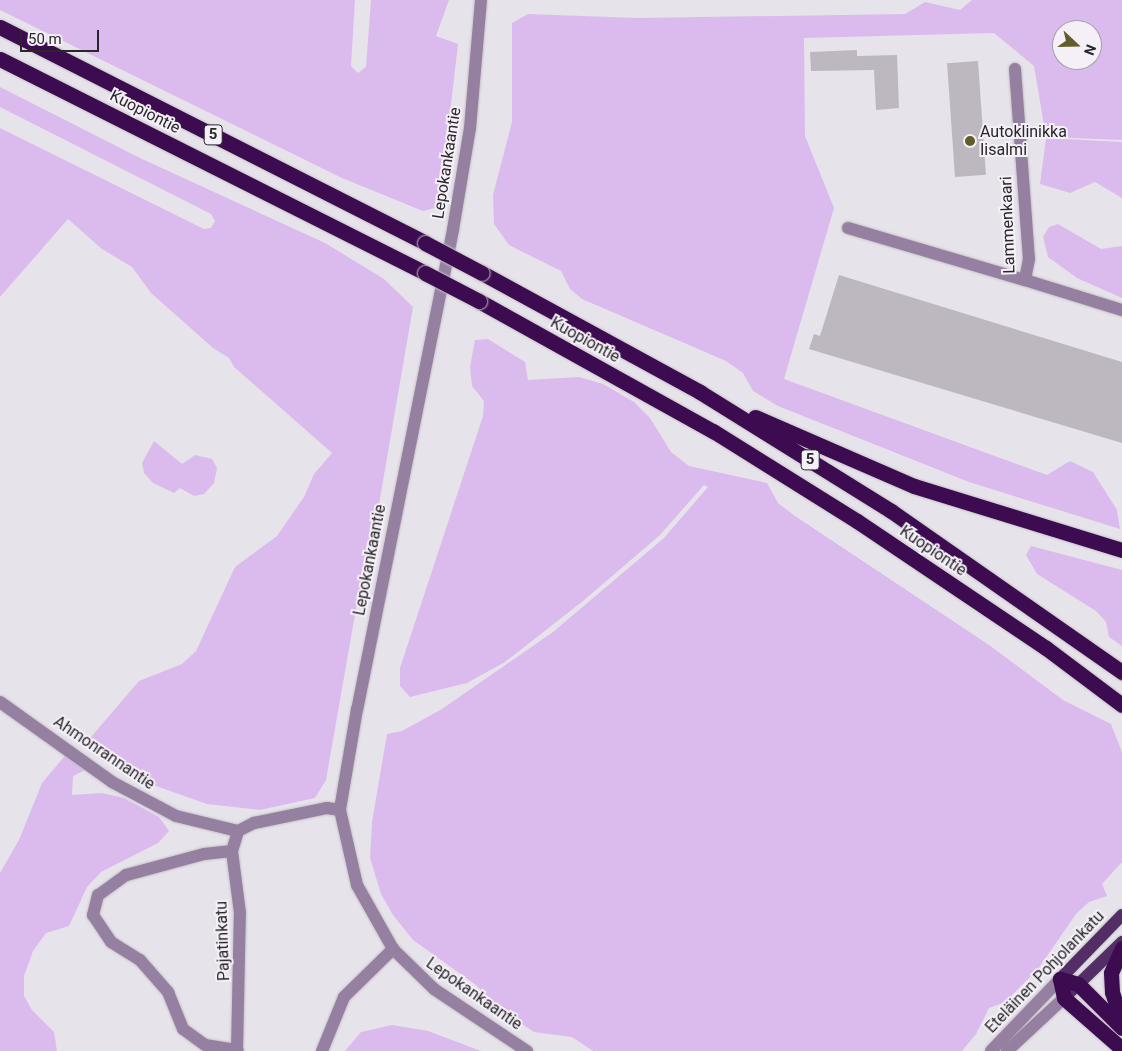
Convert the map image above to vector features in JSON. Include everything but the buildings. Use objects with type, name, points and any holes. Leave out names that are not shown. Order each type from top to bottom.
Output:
[{"type":"highway","name":"Kuopiontie","points":[[0,27],[425,243],[700,392],[891,511],[1048,617],[1122,672]]},
{"type":"highway","name":"Kuopiontie","points":[[0,58],[425,273],[713,431],[857,521],[1046,648],[1122,706]]},
{"type":"highway","points":[[700,392],[914,486],[1122,550]]},
{"type":"highway","points":[[1046,648],[1122,717]]},
{"type":"highway","points":[[1122,948],[1111,973],[1112,992],[1122,1022]]},
{"type":"highway","points":[[1122,1028],[1078,984],[1060,979],[1064,998],[1122,1049]]},
{"type":"main road","name":"Eteläinen Pohjolankatu","points":[[1060,979],[1122,915]]},
{"type":"main road","name":"Eteläinen Pohjolankatu","points":[[1064,998],[1122,942]]},
{"type":"street","name":"Lepokankaantie","points":[[481,0],[470,128],[458,202],[358,700],[340,810],[357,885],[393,949],[434,989],[527,1051]]},
{"type":"street","name":"Lammenkaari","points":[[1015,69],[1028,259],[1025,280],[1122,310]]},
{"type":"street","points":[[848,228],[1025,280]]},
{"type":"street","name":"Ahmonrannantie","points":[[0,702],[146,803],[176,816],[238,831]]},
{"type":"street","points":[[238,831],[254,823],[327,808],[340,810]]},
{"type":"street","name":"Pajatinkatu","points":[[238,831],[232,851],[240,913],[238,1050]]},
{"type":"street","points":[[232,851],[204,854],[126,875],[107,887],[98,896],[93,915],[111,942],[140,960],[168,992],[183,1029],[205,1045],[238,1050]]},
{"type":"street","points":[[322,1051],[344,997],[393,949]]},
{"type":"street","name":"Eteläinen Pohjolankatu","points":[[991,1051],[1060,979]]},
{"type":"street","name":"Eteläinen Pohjolankatu","points":[[1007,1051],[1064,998]]},
{"type":"shaded area","points":[[0,0],[355,0],[351,66],[358,73],[366,67],[371,0],[449,0],[436,36],[458,44],[439,207],[423,211],[342,178],[0,10]]},
{"type":"shaded area","points":[[972,0],[1122,0],[1122,140],[1046,137],[1034,66],[994,33],[804,38],[805,136],[834,208],[784,379],[1047,475],[1070,461],[1093,472],[1117,510],[1120,529],[969,482],[778,406],[753,391],[743,373],[726,361],[582,299],[570,289],[561,271],[509,245],[494,224],[493,195],[512,122],[512,23],[528,14],[638,18],[905,14],[925,2],[960,10]]},
{"type":"shaded area","points":[[0,87],[140,158],[325,243],[384,279],[413,307],[371,551],[356,609],[326,780],[315,798],[260,810],[207,804],[139,780],[85,744],[139,681],[182,664],[196,651],[235,567],[277,536],[304,497],[314,474],[332,453],[234,367],[229,358],[213,348],[151,293],[132,267],[102,249],[68,219],[0,297],[0,128],[204,229],[211,228],[215,221],[211,214],[0,107]]},
{"type":"shaded area","points":[[1046,138],[1122,142],[1122,198],[1095,182],[1070,193],[1040,184]]},
{"type":"shaded area","points":[[1058,224],[1101,249],[1122,246],[1122,298],[1077,278],[1048,257],[1043,237],[1049,227]]},
{"type":"shaded area","points":[[488,339],[525,362],[528,380],[579,377],[603,384],[634,402],[650,418],[671,452],[689,466],[767,483],[778,503],[795,516],[989,645],[1063,700],[1111,724],[1122,752],[1122,862],[1102,884],[1107,896],[1089,902],[1076,914],[1038,969],[1005,1002],[989,1008],[976,1034],[962,1051],[593,1051],[572,1037],[534,1032],[499,1009],[476,985],[413,940],[393,915],[381,894],[370,858],[372,822],[387,734],[402,731],[442,709],[553,632],[664,538],[708,487],[704,485],[660,535],[583,601],[505,662],[467,683],[410,697],[400,686],[400,668],[483,416],[484,401],[472,386],[470,367],[475,340]]},
{"type":"shaded area","points":[[154,441],[182,464],[195,455],[212,459],[217,468],[214,483],[204,494],[194,496],[180,488],[174,493],[153,483],[144,473],[142,463]]},
{"type":"shaded area","points":[[1031,546],[1122,570],[1122,646],[1109,637],[1106,622],[1096,611],[1037,574],[1026,555]]},
{"type":"shaded area","points":[[64,752],[87,769],[73,776],[72,795],[102,793],[124,798],[159,817],[169,831],[158,843],[101,872],[87,887],[69,926],[46,933],[33,951],[24,976],[24,996],[32,1010],[54,1032],[57,1051],[0,1051],[0,873],[19,840],[42,783],[64,757]]},
{"type":"shaded area","points":[[392,1025],[428,1031],[481,1051],[345,1051],[361,1032]]},
{"type":"place","name":"Autoklinikka Iisalmi","points":[[970,141]]}]
